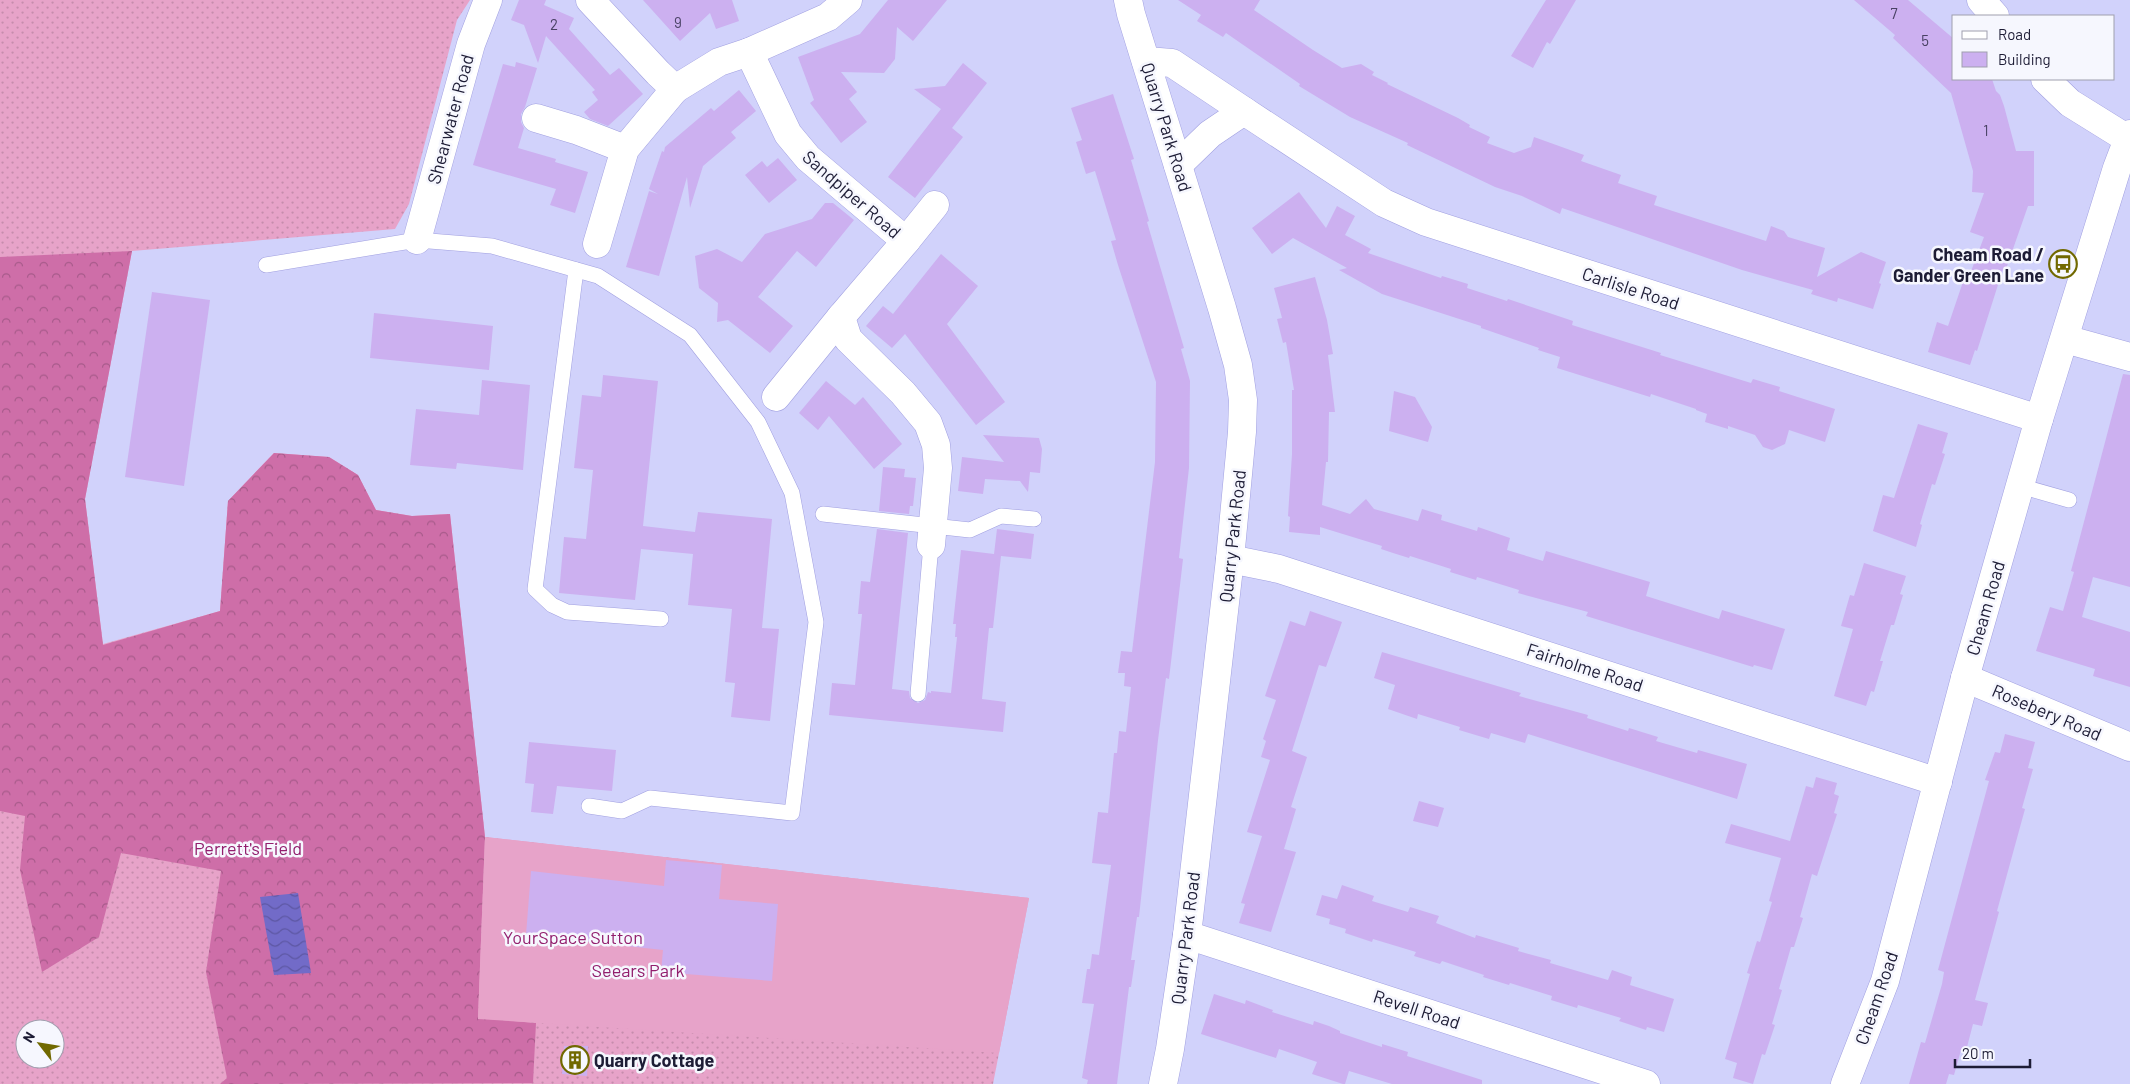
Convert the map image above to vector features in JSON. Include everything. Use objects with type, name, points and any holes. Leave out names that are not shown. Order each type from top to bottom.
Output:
[{"type":"main road","name":"Shearwater Road","points":[[417,240],[471,44],[488,0]]},
{"type":"main road","points":[[590,0],[675,89]]},
{"type":"main road","points":[[597,244],[625,148],[675,89],[719,62],[749,52],[828,17],[848,0]]},
{"type":"main road","name":"Quarry Park Road","points":[[1128,0],[1238,365],[1243,400],[1242,432],[1230,559],[1187,935],[1163,1084]]},
{"type":"main road","points":[[1981,0],[1994,15]]},
{"type":"main road","name":"Sandpiper Road","points":[[749,52],[788,134],[808,158],[906,241],[776,397]]},
{"type":"main road","name":"Carlisle Road","points":[[1146,61],[1172,63],[1384,203],[1426,222],[2039,419]]},
{"type":"main road","points":[[2046,80],[2070,102],[2129,138]]},
{"type":"main road","points":[[1178,165],[1210,134],[1244,111]]},
{"type":"main road","points":[[536,118],[625,148]]},
{"type":"main road","name":"Cheam Road","points":[[1845,1084],[1885,980],[1965,678],[2039,419],[2116,168],[2129,138]]},
{"type":"main road","points":[[906,241],[935,205]]},
{"type":"main road","points":[[841,317],[848,339],[903,393],[928,423],[936,445],[938,468],[933,535]]},
{"type":"main road","points":[[2065,339],[2130,357]]},
{"type":"main road","name":"Fairholme Road","points":[[1230,559],[1279,569],[1938,782]]},
{"type":"main road","name":"Rosebery Road","points":[[1965,678],[2129,743]]},
{"type":"main road","name":"Revell Road","points":[[1187,935],[1646,1084]]},
{"type":"lane","points":[[266,265],[417,240],[492,246],[598,276],[690,336],[758,422],[792,494],[816,622],[792,813],[650,798],[622,811],[589,806]]},
{"type":"lane","points":[[576,270],[535,589],[552,605],[567,612],[661,619]]},
{"type":"lane","points":[[2020,486],[2069,500]]},
{"type":"lane","points":[[823,514],[933,535],[970,530],[1001,516],[1034,519]]},
{"type":"lane","points":[[918,694],[933,535]]},
{"type":"green space","name":"Perrett's Field","points":[[0,0],[470,0],[457,20],[409,204],[395,229],[132,251],[85,499],[103,644],[220,611],[228,501],[274,453],[329,457],[358,475],[376,510],[412,516],[450,514],[485,837],[1029,898],[993,1084],[0,1084]]},
{"type":"green space","name":"Perrett's Field","points":[[132,251],[85,499],[103,645],[220,611],[228,501],[274,453],[329,457],[358,475],[376,510],[412,516],[450,514],[485,837],[478,1018],[536,1023],[533,1083],[220,1084],[227,1078],[206,972],[221,871],[121,853],[99,937],[42,972],[20,870],[25,816],[0,811],[0,257]]},
{"type":"green space","name":"YourSpace Sutton","points":[[485,837],[1029,898],[999,1053],[478,1019]]},
{"type":"water","points":[[298,893],[311,973],[274,975],[260,897]]},
{"type":"building","points":[[519,0],[546,0],[544,5],[574,18],[569,29],[610,75],[619,68],[643,94],[608,126],[590,119],[584,112],[598,100],[592,92],[595,90],[546,36],[538,63],[524,25],[511,20]]},
{"type":"building","points":[[643,0],[732,0],[739,21],[716,29],[710,13],[680,41]]},
{"type":"building","points":[[888,0],[947,0],[913,41],[897,27],[895,59],[884,73],[841,72],[857,92],[849,99],[867,122],[841,143],[810,103],[814,100],[798,57],[860,34]]},
{"type":"building","points":[[1178,0],[1260,0],[1254,10],[1313,50],[1342,68],[1361,64],[1374,72],[1372,75],[1387,84],[1458,118],[1470,125],[1469,127],[1490,137],[1487,143],[1514,153],[1531,147],[1534,137],[1584,155],[1581,161],[1621,175],[1618,183],[1657,196],[1654,205],[1766,241],[1771,226],[1784,231],[1788,237],[1825,248],[1817,277],[1861,252],[1886,262],[1873,309],[1838,298],[1837,302],[1811,294],[1813,290],[1742,270],[1562,208],[1560,214],[1522,196],[1495,187],[1407,145],[1408,143],[1350,117],[1299,86],[1300,84],[1226,33],[1223,37],[1197,21],[1201,15]]},
{"type":"building","points":[[1546,0],[1576,0],[1550,44],[1547,42],[1533,68],[1511,56]]},
{"type":"building","points":[[1854,0],[1908,0],[1952,37],[1952,80],[1992,80],[2004,106],[2016,151],[2034,151],[2034,206],[2028,206],[2006,269],[2003,269],[1977,351],[1975,350],[1970,365],[1928,352],[1937,322],[1948,326],[1966,273],[1970,274],[1984,237],[1970,232],[1984,193],[1972,192],[1973,171],[1951,93],[1893,38],[1895,35]]},
{"type":"building","points":[[516,62],[537,68],[521,114],[521,122],[524,128],[518,148],[556,159],[555,162],[588,172],[575,213],[550,205],[556,189],[473,165],[503,64],[515,67]]},
{"type":"building","points":[[963,63],[987,83],[952,128],[963,137],[915,198],[888,177],[941,109],[914,89],[945,86]]},
{"type":"building","points":[[739,90],[756,111],[731,132],[736,138],[703,166],[690,208],[687,177],[659,276],[626,267],[649,191],[658,194],[649,189],[662,151],[664,152],[665,147],[711,108],[714,111]]},
{"type":"building","points":[[1113,94],[1134,159],[1131,160],[1149,221],[1147,222],[1184,348],[1181,349],[1190,381],[1189,468],[1179,558],[1183,559],[1180,585],[1169,679],[1166,678],[1158,740],[1139,917],[1137,917],[1131,960],[1135,960],[1131,987],[1129,987],[1117,1084],[1087,1084],[1088,1080],[1082,1078],[1094,1004],[1082,1003],[1087,969],[1090,969],[1092,954],[1099,955],[1111,865],[1092,863],[1098,812],[1108,813],[1114,753],[1117,753],[1119,731],[1126,732],[1131,687],[1124,686],[1125,673],[1118,673],[1121,651],[1132,652],[1155,462],[1156,382],[1111,241],[1116,240],[1095,171],[1086,174],[1076,142],[1082,140],[1071,108]]},
{"type":"building","points":[[778,158],[797,180],[769,203],[745,175],[762,161],[767,167]]},
{"type":"building","points":[[1299,192],[1326,228],[1337,206],[1355,216],[1345,235],[1371,249],[1368,253],[1441,278],[1442,276],[1468,284],[1467,288],[1507,301],[1508,299],[1573,321],[1572,325],[1661,353],[1660,355],[1751,383],[1753,379],[1780,387],[1779,391],[1835,409],[1825,442],[1789,430],[1785,444],[1772,450],[1763,447],[1755,435],[1728,426],[1728,429],[1705,422],[1707,414],[1696,409],[1651,394],[1650,397],[1557,368],[1560,357],[1538,350],[1539,348],[1481,328],[1481,326],[1382,294],[1339,270],[1347,268],[1293,238],[1272,254],[1252,228]]},
{"type":"building","points":[[825,203],[833,203],[854,220],[816,267],[797,251],[758,297],[793,326],[770,353],[728,320],[717,322],[718,303],[699,288],[695,256],[717,249],[742,262],[765,234],[812,219]]},
{"type":"building","points":[[941,254],[978,286],[947,324],[1005,402],[976,425],[905,334],[892,348],[866,326],[883,306],[893,314]]},
{"type":"building","points":[[1315,277],[1327,320],[1333,354],[1328,355],[1335,412],[1329,412],[1328,462],[1326,462],[1322,505],[1350,514],[1366,499],[1374,509],[1418,521],[1422,509],[1442,515],[1441,520],[1477,531],[1478,527],[1510,538],[1507,550],[1543,561],[1546,551],[1650,582],[1646,596],[1719,619],[1722,610],[1785,629],[1772,670],[1754,665],[1753,667],[1586,616],[1588,612],[1518,593],[1519,590],[1477,577],[1476,580],[1450,572],[1451,569],[1410,556],[1409,558],[1393,553],[1381,549],[1382,546],[1320,527],[1320,535],[1289,532],[1292,390],[1294,390],[1286,342],[1283,343],[1277,319],[1282,318],[1274,288]]},
{"type":"building","points":[[152,292],[210,300],[184,486],[125,477]]},
{"type":"building","points":[[374,313],[493,326],[489,370],[370,358]]},
{"type":"building","points":[[2123,374],[2130,375],[2130,587],[2093,577],[2082,617],[2130,632],[2130,687],[2093,676],[2095,669],[2036,651],[2050,607],[2063,611],[2074,572],[2071,571]]},
{"type":"building","points":[[603,375],[658,381],[643,526],[695,532],[698,512],[772,519],[762,628],[779,629],[770,721],[731,717],[735,683],[725,682],[732,609],[688,605],[693,554],[641,549],[635,600],[559,593],[564,537],[586,539],[593,470],[574,468],[582,395],[601,397]]},
{"type":"building","points":[[482,380],[530,385],[523,470],[457,463],[456,469],[410,465],[416,409],[479,415]]},
{"type":"building","points":[[826,381],[855,405],[863,397],[902,444],[874,469],[829,416],[818,430],[799,413]]},
{"type":"building","points":[[1394,391],[1415,397],[1432,427],[1428,442],[1389,431]]},
{"type":"building","points":[[1918,424],[1948,433],[1942,453],[1945,454],[1935,485],[1932,484],[1920,524],[1922,525],[1916,547],[1873,531],[1883,495],[1894,498]]},
{"type":"building","points":[[983,435],[1039,438],[1042,449],[1040,473],[1030,472],[1028,492],[1020,481],[985,479],[983,494],[958,491],[962,457],[1004,462]]},
{"type":"building","points":[[883,467],[905,469],[904,477],[916,478],[913,506],[910,506],[909,514],[879,511]]},
{"type":"building","points":[[877,529],[908,533],[892,689],[909,691],[910,698],[918,703],[925,700],[928,692],[931,693],[931,691],[951,693],[957,637],[955,637],[956,624],[953,624],[961,550],[994,554],[997,529],[1034,534],[1031,559],[1001,556],[993,628],[989,628],[982,699],[1006,702],[1003,732],[829,715],[832,683],[855,685],[862,614],[858,614],[861,581],[870,582]]},
{"type":"building","points":[[1864,563],[1906,576],[1900,594],[1903,595],[1894,625],[1891,625],[1880,661],[1883,661],[1874,692],[1871,691],[1866,706],[1834,696],[1853,629],[1841,626],[1850,595],[1854,596]]},
{"type":"building","points":[[1310,611],[1342,622],[1326,667],[1319,665],[1292,751],[1307,757],[1291,807],[1296,809],[1284,849],[1296,852],[1271,932],[1239,923],[1245,904],[1241,903],[1262,836],[1247,832],[1270,760],[1261,757],[1266,741],[1263,739],[1276,700],[1265,696],[1290,621],[1305,626]]},
{"type":"building","points":[[1382,652],[1521,693],[1519,696],[1588,715],[1587,718],[1628,731],[1629,728],[1658,737],[1656,741],[1697,753],[1698,750],[1747,764],[1737,799],[1528,734],[1525,743],[1491,733],[1489,739],[1459,730],[1460,727],[1418,714],[1417,719],[1388,709],[1395,685],[1374,678]]},
{"type":"building","points":[[2005,734],[2035,742],[2028,768],[2033,769],[2022,808],[2025,809],[1975,1000],[1988,1003],[1982,1026],[1973,1024],[1966,1051],[1961,1050],[1954,1075],[1949,1074],[1946,1084],[1909,1084],[1921,1042],[1925,1043],[1942,984],[1944,972],[1938,970],[1989,781],[1985,780],[1995,752],[2000,753]]},
{"type":"building","points":[[529,742],[616,750],[612,791],[557,786],[553,814],[531,812],[534,784],[525,783]]},
{"type":"building","points":[[1816,777],[1837,783],[1834,794],[1839,796],[1834,813],[1837,814],[1817,876],[1812,874],[1800,917],[1803,918],[1794,947],[1791,947],[1779,989],[1782,990],[1772,1024],[1775,1025],[1765,1055],[1762,1054],[1753,1084],[1733,1078],[1737,1063],[1725,1059],[1750,974],[1747,973],[1757,941],[1760,942],[1772,902],[1769,901],[1781,858],[1725,843],[1731,824],[1790,841],[1806,786],[1813,788]]},
{"type":"building","points":[[1419,801],[1444,808],[1438,827],[1413,821]]},
{"type":"building","points":[[666,860],[722,865],[719,899],[778,904],[772,981],[661,972],[663,950],[526,935],[531,871],[664,886]]},
{"type":"building","points":[[1342,885],[1374,896],[1372,901],[1408,912],[1410,907],[1439,916],[1436,923],[1475,938],[1476,935],[1519,948],[1518,951],[1551,960],[1550,963],[1608,980],[1612,970],[1632,977],[1630,985],[1674,999],[1664,1032],[1647,1027],[1646,1030],[1619,1021],[1621,1018],[1578,1005],[1577,1008],[1551,1000],[1552,996],[1483,977],[1484,975],[1442,961],[1440,964],[1414,956],[1416,952],[1373,939],[1372,942],[1345,933],[1346,929],[1329,924],[1330,919],[1316,915],[1322,895],[1337,899]]},
{"type":"building","points":[[1214,994],[1245,1004],[1246,1000],[1273,1010],[1272,1012],[1313,1025],[1314,1021],[1340,1031],[1340,1033],[1382,1047],[1382,1044],[1408,1052],[1407,1056],[1482,1080],[1482,1084],[1392,1084],[1349,1071],[1345,1084],[1343,1084],[1312,1074],[1317,1062],[1279,1049],[1276,1058],[1201,1034]]},
{"type":"building","name":"Quarry Cottage","points":[[564,1046],[588,1046],[587,1076],[562,1074]]},
{"type":"place","name":"Cheam Road / Gander Green Lane","points":[[2063,264]]},
{"type":"place","name":"Quarry Cottage","points":[[575,1060]]},
{"type":"park label","name":"Seears Park","points":[[638,970]]}]
